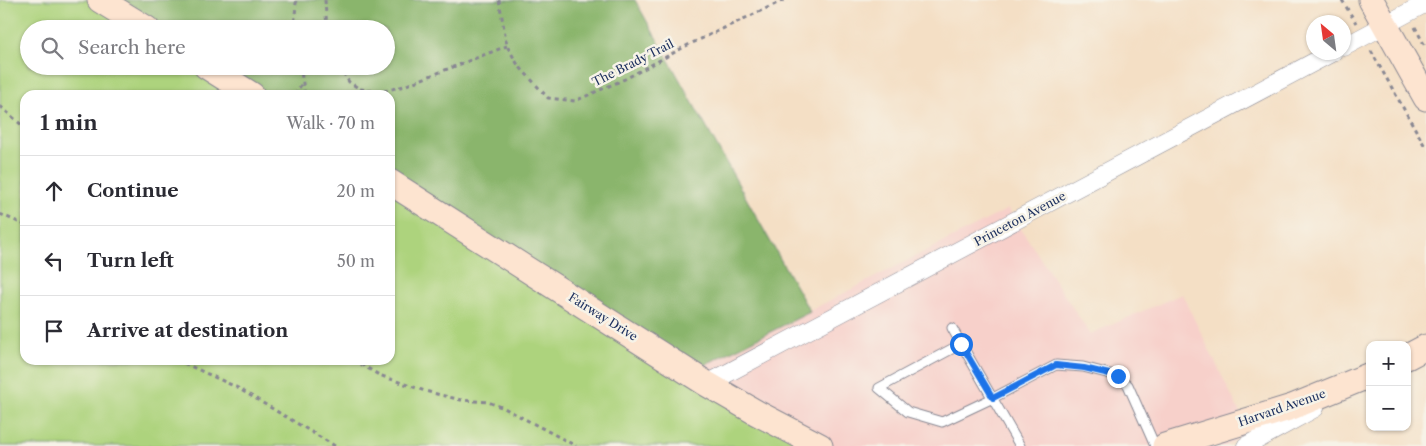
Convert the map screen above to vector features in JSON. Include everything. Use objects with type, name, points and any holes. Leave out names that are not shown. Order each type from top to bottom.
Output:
[{"type":"street","points":[[100,0],[132,20]]},
{"type":"street","points":[[1371,0],[1426,98]]},
{"type":"street","points":[[1351,43],[1426,3]]},
{"type":"street","name":"Princeton Avenue","points":[[708,384],[1317,60]]},
{"type":"street","points":[[220,75],[244,90]]},
{"type":"street","name":"Fairway Drive","points":[[395,185],[708,384],[757,414],[820,446]]},
{"type":"street","points":[[1411,355],[1426,347]]},
{"type":"street","name":"Harvard Avenue","points":[[1165,446],[1292,407],[1366,379]]},
{"type":"street","name":"Harvard Avenue","points":[[1246,446],[1366,379]]},
{"type":"lane","points":[[952,328],[1020,446]]},
{"type":"lane","points":[[961,344],[879,388],[908,412],[942,422],[1056,365],[1084,368],[1118,376],[1128,385],[1155,446]]},
{"type":"path","points":[[295,20],[298,0]]},
{"type":"path","points":[[325,0],[326,20]]},
{"type":"path","name":"The Brady Trail","points":[[499,0],[508,46],[518,66],[548,98],[575,101],[625,79],[688,45],[784,0]]},
{"type":"path","points":[[1342,0],[1426,148]]},
{"type":"path","points":[[388,90],[404,86],[508,46]]},
{"type":"path","points":[[301,75],[304,90]]},
{"type":"path","points":[[345,75],[349,82],[360,89],[367,90]]},
{"type":"path","points":[[298,90],[302,82]]},
{"type":"path","points":[[0,106],[20,124]]},
{"type":"path","points":[[0,214],[20,223]]},
{"type":"path","points":[[187,365],[236,388],[335,446]]},
{"type":"path","points":[[362,365],[379,375],[425,391],[461,400],[488,402],[504,408],[576,446]]},
{"type":"shaded area","points":[[1008,209],[1090,334],[1182,294],[1249,431],[1226,446],[821,446],[700,367]]},
{"type":"green space","points":[[0,0],[115,0],[144,20],[20,20],[20,75],[225,75],[248,90],[20,90],[20,365],[395,365],[395,182],[821,446],[0,446]]},
{"type":"green space","points":[[115,0],[635,0],[810,312],[700,367],[395,182],[395,90],[248,90],[225,75],[395,75],[395,20],[144,20]]},
{"type":"route","points":[[961,344],[993,398],[1056,365],[1084,368],[1118,376]]}]
